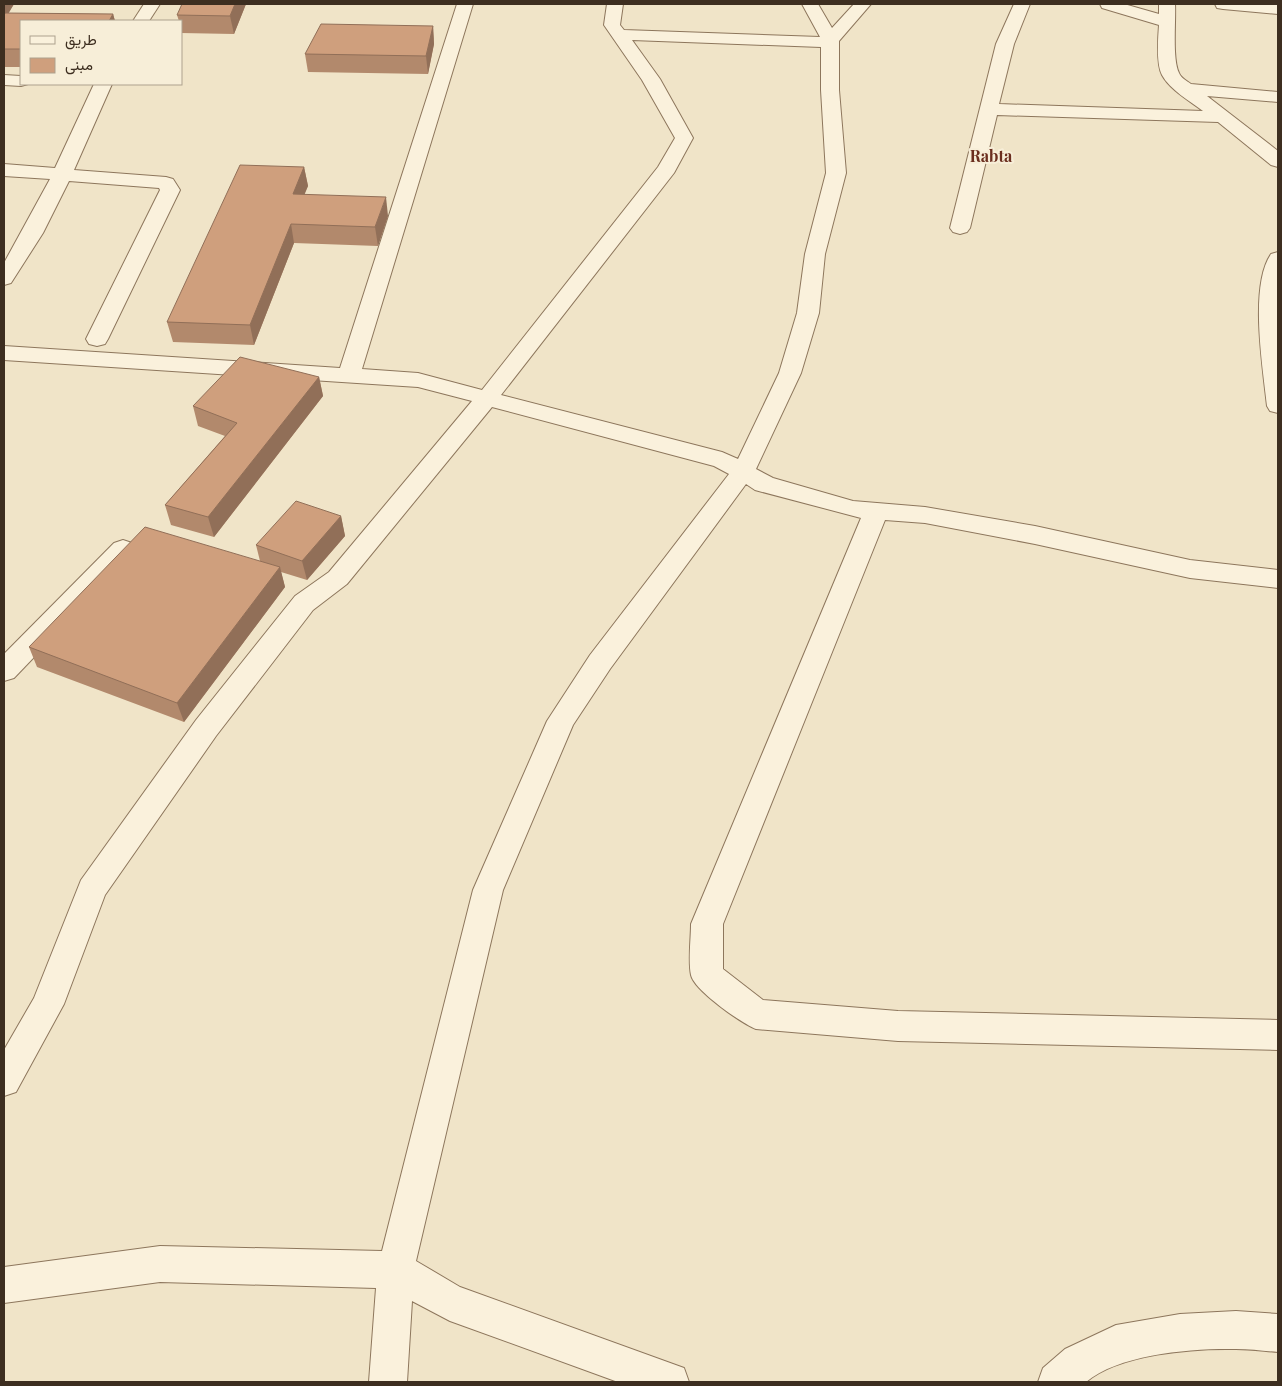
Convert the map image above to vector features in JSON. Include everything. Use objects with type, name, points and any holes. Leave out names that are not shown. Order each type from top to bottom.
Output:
[{"type":"street","points":[[142,20],[152,4]]},
{"type":"street","points":[[349,376],[465,4]]},
{"type":"street","points":[[4,1081],[48,1004],[92,889],[189,752],[304,604],[338,578],[487,398],[667,169],[684,138],[651,79],[612,25],[615,4]]},
{"type":"street","points":[[388,1382],[396,1270],[488,890],[562,721],[600,662],[744,472],[790,373],[808,313],[815,254],[836,173],[830,90],[830,41],[810,4]]},
{"type":"street","points":[[620,35],[830,41],[863,4]]},
{"type":"street","points":[[960,228],[1005,44],[1022,4]]},
{"type":"street","points":[[1108,4],[1166,22]]},
{"type":"street","points":[[1167,4],[1166,22],[1170,74],[1177,82],[1278,159]]},
{"type":"street","points":[[1223,4],[1278,9]]},
{"type":"street","points":[[4,80],[20,81]]},
{"type":"street","points":[[4,279],[13,252],[63,174],[103,85]]},
{"type":"street","points":[[1186,89],[1278,97]]},
{"type":"street","points":[[990,109],[1224,117]]},
{"type":"street","points":[[4,170],[166,183],[170,190],[97,339]]},
{"type":"street","points":[[1278,258],[1272,280],[1269,312],[1278,406]]},
{"type":"street","points":[[4,353],[418,380],[722,460],[764,484],[853,509],[925,515],[1026,534],[1190,569],[1278,579]]},
{"type":"street","points":[[876,511],[707,924],[708,974],[756,1014],[898,1026],[1278,1035]]},
{"type":"street","points":[[4,671],[123,549]]},
{"type":"street","points":[[4,1285],[160,1264],[396,1270],[450,1302],[670,1382]]},
{"type":"street","points":[[1057,1382],[1079,1363],[1116,1344],[1180,1333],[1236,1330],[1278,1333]]},
{"type":"building","points":[[182,4],[235,4],[230,16],[177,15]]},
{"type":"building","points":[[5,13],[113,14],[110,20],[20,20],[20,49],[4,49]]},
{"type":"building","points":[[321,24],[433,26],[426,56],[305,54]]},
{"type":"building","points":[[240,165],[304,167],[293,194],[386,197],[375,227],[291,224],[250,325],[167,322]]},
{"type":"building","points":[[240,357],[319,377],[208,517],[165,505],[237,423],[193,406]]},
{"type":"building","points":[[296,501],[341,516],[302,561],[256,545]]},
{"type":"building","points":[[145,527],[280,567],[177,703],[29,647]]},
{"type":"district","name":"Rabta","points":[[991,155]]}]
